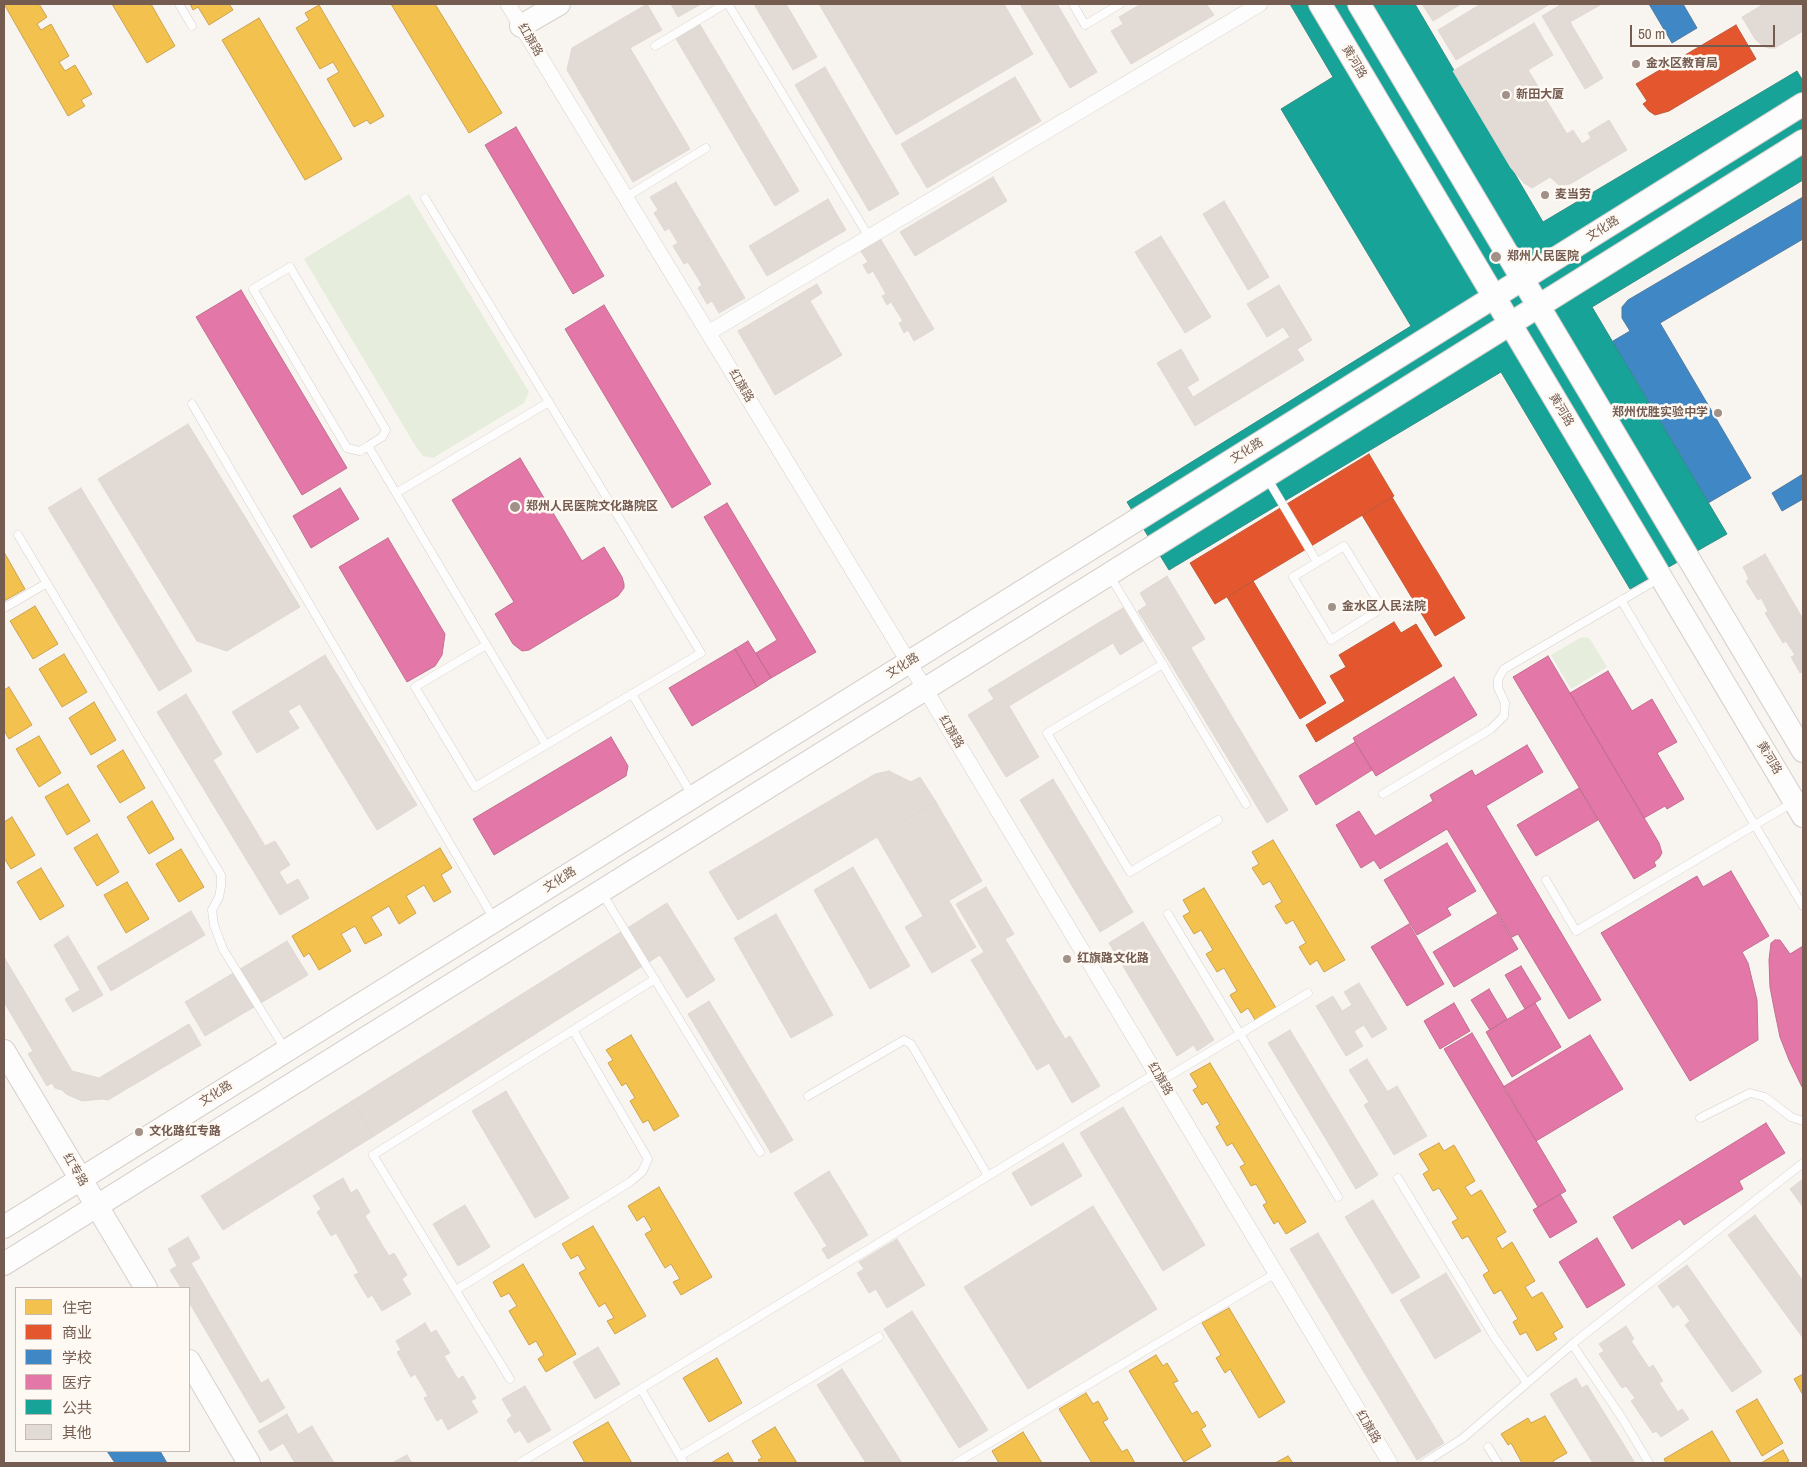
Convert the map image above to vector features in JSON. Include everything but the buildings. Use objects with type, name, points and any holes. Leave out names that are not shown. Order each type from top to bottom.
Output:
[{"type":"main road","points":[[521,26],[559,4]]},
{"type":"main road","name":"黄河路","points":[[1320,4],[1799,809]]},
{"type":"main road","points":[[1359,4],[1803,751]]},
{"type":"main road","name":"文化路","points":[[4,1227],[1803,104]]},
{"type":"main road","points":[[4,1264],[1803,141]]},
{"type":"main road","name":"红专路","points":[[4,1051],[145,1287]]},
{"type":"main road","points":[[190,1363],[249,1463]]},
{"type":"street","name":"红旗路","points":[[508,4],[909,662],[1390,1463]]},
{"type":"street","points":[[708,333],[1260,4]]},
{"type":"lane","points":[[179,4],[192,26]]},
{"type":"lane","points":[[655,46],[726,4],[869,237]]},
{"type":"lane","points":[[1073,4],[1085,25],[1120,4]]},
{"type":"lane","points":[[626,198],[706,148]]},
{"type":"lane","points":[[425,198],[701,653],[475,787],[415,687],[486,645]]},
{"type":"lane","points":[[290,267],[386,430],[382,437],[368,446],[360,451],[347,448],[253,289],[290,267]]},
{"type":"lane","points":[[396,493],[549,402]]},
{"type":"lane","points":[[192,404],[495,920]]},
{"type":"lane","points":[[368,446],[546,745]]},
{"type":"lane","points":[[1266,476],[1317,562]]},
{"type":"lane","points":[[18,536],[222,875],[219,897],[212,910],[214,925],[223,949],[286,1051]]},
{"type":"lane","points":[[1344,546],[1382,608],[1331,640],[1293,577],[1317,562],[1344,546]]},
{"type":"lane","points":[[1109,574],[1246,804]]},
{"type":"lane","points":[[1383,794],[1490,729],[1504,716],[1505,703],[1498,688],[1498,679],[1504,669],[1661,577]]},
{"type":"lane","points":[[4,608],[47,582]]},
{"type":"lane","points":[[1621,600],[1803,906]]},
{"type":"lane","points":[[1162,664],[1047,733],[1130,872],[1218,820]]},
{"type":"lane","points":[[632,694],[693,797]]},
{"type":"lane","points":[[1546,880],[1576,931],[1755,825],[1799,809]]},
{"type":"lane","points":[[601,891],[760,1152]]},
{"type":"lane","points":[[1168,914],[1338,1197]]},
{"type":"lane","points":[[510,1379],[373,1156],[655,979]]},
{"type":"lane","points":[[520,1463],[988,1176],[1158,1077],[1240,1034],[1308,993]]},
{"type":"lane","points":[[456,1290],[630,1182],[642,1172],[648,1159],[573,1030]]},
{"type":"lane","points":[[808,1096],[904,1040],[910,1044],[988,1176]]},
{"type":"lane","points":[[1700,1118],[1750,1093],[1765,1097],[1792,1117],[1803,1121]]},
{"type":"lane","points":[[1424,1463],[1463,1438],[1572,1344],[1803,1163]]},
{"type":"lane","points":[[1398,1178],[1495,1338],[1527,1383]]},
{"type":"lane","points":[[956,1463],[1276,1273]]},
{"type":"lane","points":[[641,1389],[682,1460],[879,1337]]},
{"type":"lane","points":[[1572,1344],[1622,1418],[1649,1463]]},
{"type":"lane","points":[[1488,1447],[1498,1463]]},
{"type":"green space","points":[[409,194],[529,392],[524,403],[433,458],[423,456],[416,447],[304,259]]},
{"type":"green space","points":[[1586,637],[1590,639],[1607,667],[1571,689],[1551,655],[1580,638]]},
{"type":"place","name":"金水区教育局","points":[[1636,64]]},
{"type":"place","name":"新田大厦","points":[[1506,95]]},
{"type":"place","name":"麦当劳","points":[[1545,195]]},
{"type":"place","name":"郑州人民医院","points":[[1496,257]]},
{"type":"place","name":"郑州优胜实验中学","points":[[1718,413]]},
{"type":"place","name":"郑州人民医院文化路院区","points":[[515,507]]},
{"type":"place","name":"金水区人民法院","points":[[1332,607]]},
{"type":"place","name":"红旗路文化路","points":[[1067,959]]},
{"type":"place","name":"文化路红专路","points":[[139,1132]]}]
